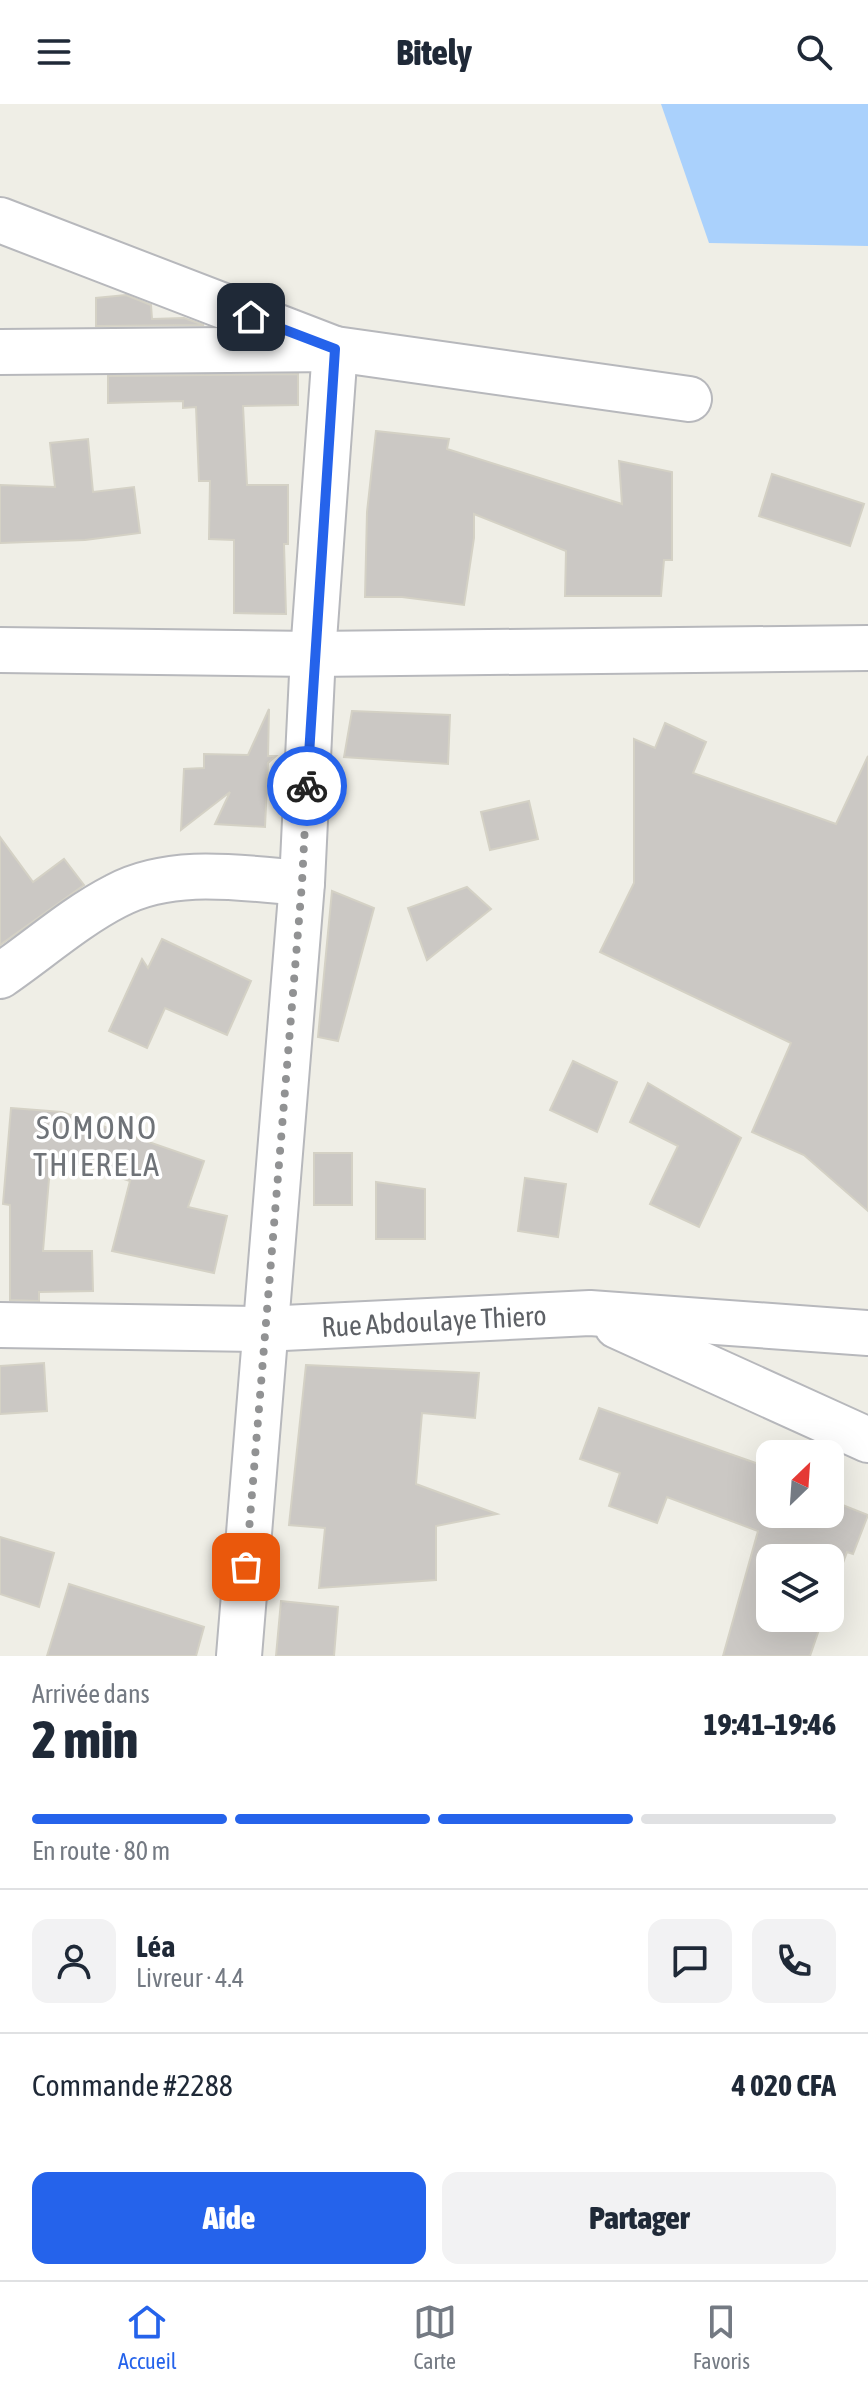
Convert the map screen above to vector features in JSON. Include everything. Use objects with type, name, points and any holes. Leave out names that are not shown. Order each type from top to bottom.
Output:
[{"type":"street","points":[[0,220],[335,349]]},
{"type":"street","points":[[239,1656],[263,1329],[302,883],[313,654],[335,349]]},
{"type":"street","points":[[0,352],[335,349],[689,399]]},
{"type":"street","points":[[0,650],[313,654],[868,648]]},
{"type":"street","points":[[0,976],[116,895],[152,883],[215,876],[302,883]]},
{"type":"street","points":[[590,1313],[868,1440]]},
{"type":"street","name":"Rue Abdoulaye Thiero","points":[[0,1325],[263,1329],[590,1313],[868,1333]]},
{"type":"water","points":[[661,104],[868,104],[868,246],[709,243]]},
{"type":"building","points":[[126,295],[151,305],[152,319],[184,318],[204,325],[96,326],[96,298]]},
{"type":"building","points":[[298,374],[298,405],[243,406],[247,485],[288,485],[288,544],[284,544],[286,614],[234,613],[234,540],[209,539],[210,481],[199,481],[196,407],[183,408],[183,401],[108,403],[108,376]]},
{"type":"building","points":[[376,431],[449,439],[447,449],[622,504],[619,461],[672,472],[672,560],[664,560],[661,596],[565,596],[566,551],[474,514],[474,538],[464,605],[402,597],[365,597],[367,512]]},
{"type":"building","points":[[88,439],[93,492],[134,487],[140,533],[85,540],[0,543],[0,485],[55,487],[50,443]]},
{"type":"building","points":[[772,474],[864,504],[850,546],[759,516]]},
{"type":"building","points":[[269,709],[268,756],[276,756],[268,763],[265,827],[215,824],[230,792],[181,830],[184,769],[204,768],[204,754],[248,755]]},
{"type":"building","points":[[352,711],[450,715],[448,764],[344,757]]},
{"type":"building","points":[[665,723],[706,742],[693,773],[836,824],[868,756],[868,1211],[804,1155],[752,1132],[791,1043],[600,952],[634,883],[634,739],[655,748]]},
{"type":"building","points":[[529,801],[538,839],[490,850],[481,812]]},
{"type":"building","points":[[0,837],[33,882],[64,859],[84,885],[0,945]]},
{"type":"building","points":[[467,887],[491,909],[427,960],[408,908]]},
{"type":"building","points":[[332,891],[374,908],[338,1041],[318,1037]]},
{"type":"building","points":[[162,939],[251,981],[227,1035],[165,1008],[147,1048],[109,1031],[142,959],[148,968]]},
{"type":"building","points":[[573,1061],[617,1082],[597,1132],[550,1110]]},
{"type":"building","points":[[648,1083],[741,1138],[699,1227],[650,1204],[678,1146],[630,1122]]},
{"type":"building","points":[[11,1108],[62,1112],[204,1161],[188,1207],[227,1216],[214,1273],[112,1251],[130,1181],[51,1155],[43,1251],[92,1251],[93,1291],[39,1292],[39,1301],[10,1300],[10,1205],[3,1204]]},
{"type":"building","points":[[314,1153],[352,1153],[352,1205],[314,1205]]},
{"type":"building","points":[[525,1178],[566,1184],[558,1237],[518,1231]]},
{"type":"building","points":[[376,1182],[425,1189],[425,1239],[376,1239]]},
{"type":"building","points":[[44,1363],[47,1411],[0,1414],[0,1366]]},
{"type":"building","points":[[306,1365],[479,1373],[475,1418],[422,1413],[416,1484],[497,1514],[436,1526],[436,1580],[319,1588],[325,1528],[289,1525]]},
{"type":"building","points":[[599,1408],[756,1463],[756,1528],[844,1528],[844,1506],[868,1515],[853,1554],[847,1552],[844,1560],[844,1544],[756,1544],[756,1632],[818,1632],[810,1656],[723,1656],[758,1531],[667,1497],[657,1523],[609,1506],[620,1473],[580,1459]]},
{"type":"building","points":[[0,1537],[54,1553],[39,1607],[0,1594]]},
{"type":"building","points":[[69,1584],[204,1627],[196,1656],[47,1656]]},
{"type":"building","points":[[281,1601],[338,1607],[334,1656],[276,1656]]},
{"type":"way so far","points":[[246,1567],[263,1329],[302,883],[307,786]]},
{"type":"district","name":"SOMONO THIERELA","points":[[97,1146]]},
{"type":"route","points":[[251,317],[335,349],[313,654],[307,786]]}]
